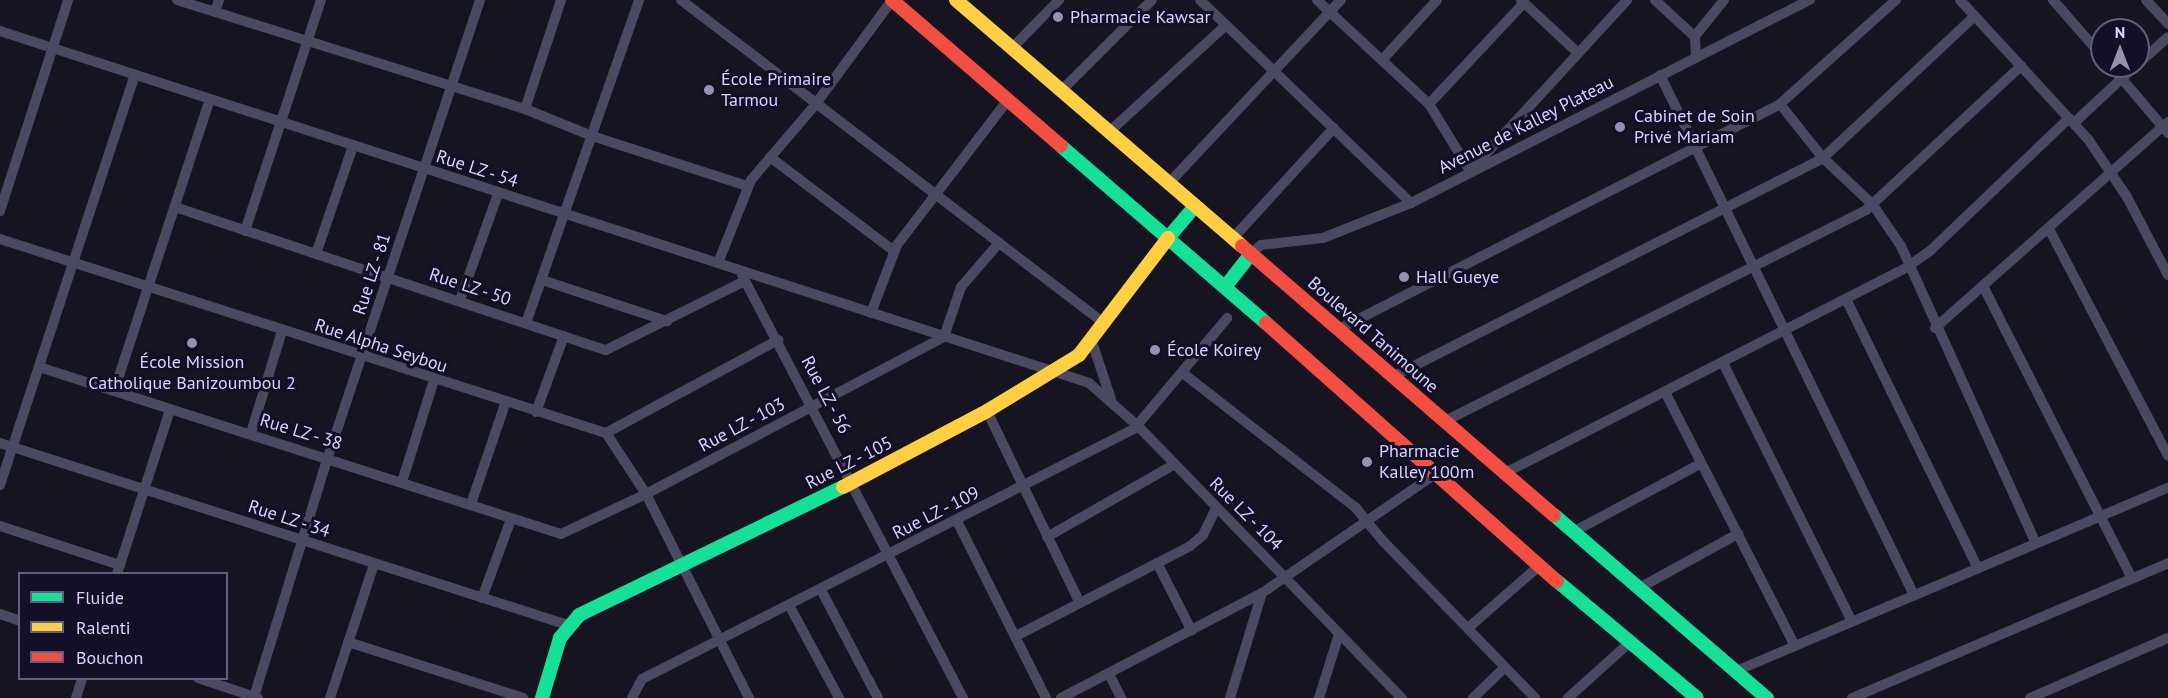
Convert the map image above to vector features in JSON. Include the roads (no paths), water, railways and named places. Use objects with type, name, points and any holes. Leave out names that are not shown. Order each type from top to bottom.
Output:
[{"type":"main road","points":[[892,0],[1225,287],[1539,566],[1697,698]]},
{"type":"main road","name":"Boulevard Tanimoune","points":[[958,1],[1505,473],[1641,587],[1767,698]]},
{"type":"main road","name":"Rue LZ - 105","points":[[568,625],[579,615],[685,566],[853,482],[987,411],[1079,355],[1195,206]]},
{"type":"main road","points":[[1225,287],[1251,254]]},
{"type":"main road","points":[[542,698],[568,625]]},
{"type":"street","points":[[0,211],[68,0]]},
{"type":"street","points":[[177,0],[308,43],[525,109],[592,136],[747,186]]},
{"type":"street","points":[[215,12],[219,0]]},
{"type":"street","points":[[244,231],[321,0]]},
{"type":"street","name":"Rue LZ - 81","points":[[256,697],[328,457],[480,0]]},
{"type":"street","points":[[525,109],[561,0]]},
{"type":"street","points":[[526,323],[639,0]]},
{"type":"street","points":[[681,0],[1104,323]]},
{"type":"street","points":[[718,263],[747,186],[816,105],[892,0]]},
{"type":"street","points":[[1012,47],[1059,0]]},
{"type":"street","points":[[1062,90],[1152,0]]},
{"type":"street","points":[[1200,0],[1411,203]]},
{"type":"street","points":[[1317,0],[1429,104],[1470,171],[1627,0]]},
{"type":"street","points":[[1169,183],[1341,0]]},
{"type":"street","points":[[1382,60],[1437,0]]},
{"type":"street","points":[[1655,0],[1695,37]]},
{"type":"street","points":[[1696,57],[1695,37],[1725,0]]},
{"type":"street","name":"Avenue de Kalley Plateau","points":[[1251,254],[1262,245],[1323,238],[1411,203],[1810,0]]},
{"type":"street","points":[[1340,329],[1780,104],[1896,0]]},
{"type":"street","points":[[1960,0],[2072,120],[2112,175],[2168,275]]},
{"type":"street","points":[[2053,0],[2090,42]]},
{"type":"street","points":[[2146,0],[2168,24]]},
{"type":"street","points":[[1429,104],[1522,1],[1577,52]]},
{"type":"street","points":[[1394,376],[1823,158],[1975,16]]},
{"type":"street","points":[[1110,131],[1226,24]]},
{"type":"street","name":"Rue LZ - 54","points":[[0,31],[282,121],[498,194],[1053,371]]},
{"type":"street","points":[[2150,53],[2168,37]]},
{"type":"street","points":[[1445,421],[1873,205],[2021,66]]},
{"type":"street","points":[[0,485],[135,75]]},
{"type":"street","points":[[1660,75],[1750,266],[1914,596]]},
{"type":"street","points":[[1505,473],[1907,267],[1931,250],[2072,120],[2122,78],[2167,127],[1935,328]]},
{"type":"street","points":[[114,391],[210,99]]},
{"type":"street","points":[[871,313],[894,251],[1008,100]]},
{"type":"street","points":[[1780,104],[1823,158],[1873,205],[1900,246],[1907,267],[2036,543]]},
{"type":"street","points":[[1234,237],[1334,128]]},
{"type":"street","points":[[316,254],[353,146]]},
{"type":"street","points":[[770,157],[894,251]]},
{"type":"street","points":[[460,300],[498,194]]},
{"type":"street","name":"Rue LZ - 50","points":[[175,207],[606,350],[745,281]]},
{"type":"street","points":[[2049,229],[2168,456]]},
{"type":"street","name":"Rue Alpha Seybou","points":[[0,239],[505,404],[606,433]]},
{"type":"street","points":[[944,337],[961,287],[999,243]]},
{"type":"street","name":"Rue LZ - 56","points":[[739,270],[813,405],[963,698]]},
{"type":"street","points":[[542,280],[667,321]]},
{"type":"street","points":[[1983,286],[2132,578]]},
{"type":"street","points":[[1846,299],[1978,568]]},
{"type":"street","name":"Rue LZ - 109","points":[[632,698],[642,679],[720,637],[821,590],[1138,427],[1185,374],[1227,318]]},
{"type":"street","points":[[250,433],[282,331]]},
{"type":"street","points":[[536,412],[564,336]]},
{"type":"street","name":"Rue LZ - 103","points":[[552,533],[570,532],[646,494],[944,337]]},
{"type":"street","points":[[1091,339],[1113,403]]},
{"type":"street","points":[[749,698],[685,566],[646,494],[606,433],[778,340]]},
{"type":"street","points":[[1723,363],[1852,622]]},
{"type":"street","name":"Rue LZ - 38","points":[[39,367],[170,410],[328,457],[552,533]]},
{"type":"street","name":"Rue LZ - 104","points":[[1053,371],[1089,383],[1113,403],[1402,698]]},
{"type":"street","points":[[1185,374],[1305,466],[1367,520],[1504,668],[1535,698]]},
{"type":"street","points":[[402,482],[434,380]]},
{"type":"street","points":[[1665,392],[1795,646]]},
{"type":"street","points":[[471,504],[505,404]]},
{"type":"street","points":[[0,526],[118,569],[170,410]]},
{"type":"street","points":[[987,411],[1022,488],[1080,603]]},
{"type":"street","name":"Rue LZ - 34","points":[[0,443],[568,625]]},
{"type":"street","points":[[1047,537],[1175,464]]},
{"type":"street","points":[[1575,531],[1700,464]]},
{"type":"street","points":[[1061,698],[1263,592],[1435,474]]},
{"type":"street","points":[[1736,671],[2168,488]]},
{"type":"street","points":[[1016,636],[1198,540],[1216,508]]},
{"type":"street","points":[[482,598],[511,519]]},
{"type":"street","points":[[957,521],[1046,698]]},
{"type":"street","points":[[1641,587],[1738,534]]},
{"type":"street","points":[[1157,563],[1192,631]]},
{"type":"street","points":[[1852,698],[2168,563]]},
{"type":"street","points":[[330,698],[374,564]]},
{"type":"street","points":[[1468,628],[1539,566]]},
{"type":"street","points":[[821,590],[878,698]]},
{"type":"street","points":[[1228,697],[1263,592]]},
{"type":"street","points":[[789,605],[839,698]]},
{"type":"street","points":[[0,614],[18,620]]},
{"type":"street","points":[[1319,698],[1339,634]]},
{"type":"street","points":[[2030,698],[2168,638]]},
{"type":"street","points":[[348,642],[523,698]]},
{"type":"street","points":[[1568,698],[1629,643]]},
{"type":"street","points":[[1473,698],[1504,668]]},
{"type":"street","points":[[1109,674],[1121,698]]},
{"type":"street","points":[[76,698],[81,680]]},
{"type":"street","points":[[204,680],[256,697]]},
{"type":"place","name":"Pharmacie Kawsar","points":[[1058,17]]},
{"type":"place","name":"École Primaire Tarmou","points":[[709,90]]},
{"type":"place","name":"Cabinet de Soin Privé Mariam","points":[[1620,127]]},
{"type":"place","name":"Hall Gueye","points":[[1404,277]]},
{"type":"place","name":"École Mission Catholique Banizoumbou 2","points":[[192,343]]},
{"type":"place","name":"École Koirey","points":[[1155,350]]},
{"type":"place","name":"Pharmacie Kalley 100m","points":[[1367,462]]}]
